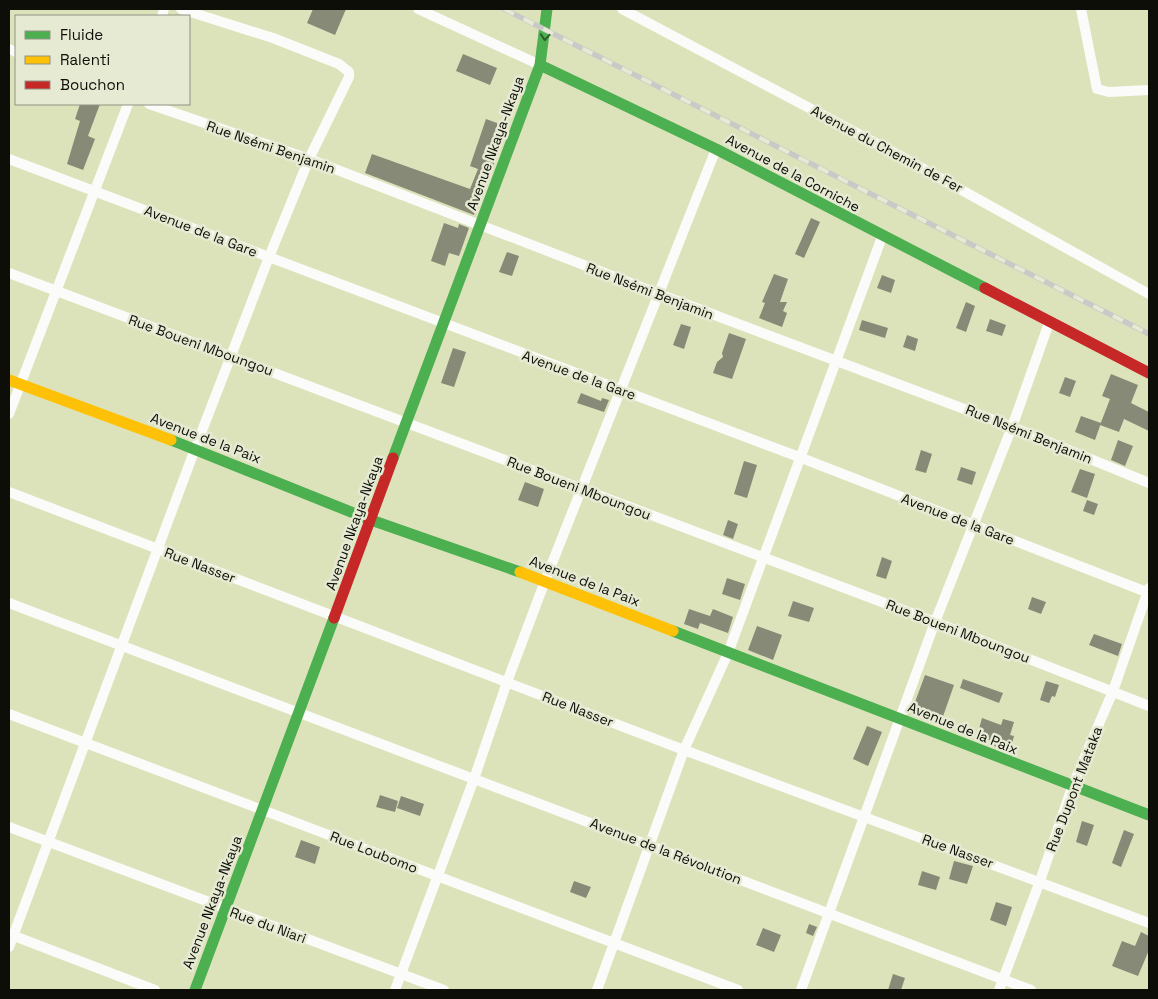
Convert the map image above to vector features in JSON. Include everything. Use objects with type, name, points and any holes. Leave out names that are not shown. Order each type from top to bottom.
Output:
[{"type":"street","points":[[9,947],[11,934],[269,257],[309,159],[348,84],[349,72],[346,68],[273,38],[182,9]]},
{"type":"street","name":"Avenue de la Corniche","points":[[418,9],[716,149],[1049,324],[1149,374]]},
{"type":"street","name":"Avenue Nkaya-Nkaya","points":[[195,990],[540,65],[547,9]]},
{"type":"street","name":"Avenue du Chemin de Fer","points":[[622,9],[902,156],[1149,294]]},
{"type":"street","points":[[1081,9],[1096,89],[1109,92],[1149,90]]},
{"type":"street","points":[[9,414],[58,292],[94,190],[128,105]]},
{"type":"street","name":"Rue Nsémi Benjamin","points":[[152,105],[309,159],[1012,427],[1149,483]]},
{"type":"street","points":[[395,990],[474,779],[507,682],[545,581],[583,490],[716,149]]},
{"type":"street","name":"Avenue de la Gare","points":[[9,159],[1149,591]]},
{"type":"street","points":[[597,990],[684,750],[728,653],[882,237]]},
{"type":"street","name":"Rue Boueni Mboungou","points":[[9,273],[935,622],[1149,706]]},
{"type":"street","points":[[801,990],[830,914],[863,815],[899,718],[1012,427],[1049,324]]},
{"type":"street","name":"Avenue de la Paix","points":[[9,380],[195,449],[371,520],[545,581],[899,718],[1072,788],[1149,816]]},
{"type":"street","name":"Rue Nasser","points":[[9,492],[684,750],[1149,922]]},
{"type":"street","name":"Rue Dupont Mataka","points":[[999,990],[1040,882],[1072,788],[1113,691],[1149,591]]},
{"type":"street","name":"Avenue de la Révolution","points":[[9,603],[1031,990]]},
{"type":"street","name":"Rue Loubomo","points":[[9,714],[738,990]]},
{"type":"street","name":"Rue du Niari","points":[[9,827],[444,990]]},
{"type":"street","points":[[11,934],[155,990]]},
{"type":"green space","points":[[9,9],[1149,9],[1149,990],[9,990]]},
{"type":"building","points":[[313,9],[346,9],[335,35],[307,23]]},
{"type":"building","points":[[463,54],[497,68],[490,85],[456,71]]},
{"type":"building","points":[[80,105],[100,105],[88,136],[95,139],[83,170],[67,164],[80,121],[75,119]]},
{"type":"building","points":[[486,119],[508,127],[474,215],[365,173],[372,154],[470,189],[478,169],[470,166]]},
{"type":"building","points":[[811,218],[820,222],[804,258],[795,254]]},
{"type":"building","points":[[444,223],[458,228],[459,224],[469,228],[459,256],[449,253],[445,266],[431,261]]},
{"type":"building","points":[[507,252],[519,256],[512,276],[499,272]]},
{"type":"building","points":[[774,274],[788,279],[780,302],[787,302],[783,311],[787,313],[782,327],[759,318],[765,303],[762,302]]},
{"type":"building","points":[[882,275],[895,280],[891,293],[877,288]]},
{"type":"building","points":[[966,302],[975,306],[966,332],[956,328]]},
{"type":"building","points":[[990,319],[1006,325],[1002,336],[986,331]]},
{"type":"building","points":[[862,320],[888,328],[885,338],[859,330]]},
{"type":"building","points":[[681,324],[691,327],[684,349],[673,345]]},
{"type":"building","points":[[729,333],[746,339],[732,379],[713,373],[717,362],[723,357],[722,353]]},
{"type":"building","points":[[907,335],[918,339],[915,351],[903,347]]},
{"type":"building","points":[[453,348],[466,352],[454,387],[441,383]]},
{"type":"building","points":[[1111,374],[1138,385],[1131,403],[1149,412],[1149,431],[1124,419],[1119,432],[1100,425],[1110,399],[1102,396]]},
{"type":"building","points":[[1065,377],[1076,381],[1070,397],[1059,393]]},
{"type":"building","points":[[581,393],[601,401],[602,398],[609,400],[604,412],[577,403]]},
{"type":"building","points":[[1081,416],[1101,423],[1095,440],[1075,432]]},
{"type":"building","points":[[1118,440],[1133,446],[1125,466],[1111,460]]},
{"type":"building","points":[[921,450],[932,454],[926,473],[915,470]]},
{"type":"building","points":[[744,461],[757,465],[747,498],[734,494]]},
{"type":"building","points":[[961,467],[976,472],[972,485],[957,480]]},
{"type":"building","points":[[1080,469],[1095,474],[1087,498],[1071,492]]},
{"type":"building","points":[[525,482],[544,489],[538,507],[518,500]]},
{"type":"building","points":[[1087,500],[1098,504],[1094,515],[1083,511]]},
{"type":"building","points":[[728,520],[738,524],[733,539],[723,535]]},
{"type":"building","points":[[882,557],[892,561],[886,579],[876,576]]},
{"type":"building","points":[[727,578],[745,584],[740,600],[722,594]]},
{"type":"building","points":[[1032,597],[1046,602],[1041,614],[1028,609]]},
{"type":"building","points":[[793,601],[814,608],[809,622],[788,616]]},
{"type":"building","points":[[689,609],[710,616],[713,609],[733,617],[728,633],[700,623],[698,629],[684,624]]},
{"type":"building","points":[[757,626],[782,635],[773,660],[748,650]]},
{"type":"building","points":[[1094,634],[1122,644],[1118,656],[1089,645]]},
{"type":"building","points":[[925,675],[954,685],[940,725],[911,713]]},
{"type":"building","points":[[963,679],[1003,693],[999,703],[960,688]]},
{"type":"building","points":[[1046,681],[1059,685],[1055,697],[1052,696],[1049,703],[1040,700]]},
{"type":"building","points":[[982,718],[1001,725],[1003,719],[1014,722],[1010,735],[1014,736],[1010,751],[994,746],[995,742],[977,736]]},
{"type":"building","points":[[867,726],[882,732],[868,766],[853,759]]},
{"type":"building","points":[[380,795],[398,801],[395,812],[376,807]]},
{"type":"building","points":[[401,796],[424,804],[420,816],[397,808]]},
{"type":"building","points":[[1082,821],[1094,825],[1087,846],[1076,842]]},
{"type":"building","points":[[1124,830],[1134,834],[1121,867],[1112,863]]},
{"type":"building","points":[[301,840],[320,847],[315,864],[295,857]]},
{"type":"building","points":[[954,861],[973,866],[967,884],[949,879]]},
{"type":"building","points":[[922,871],[940,877],[936,890],[918,885]]},
{"type":"building","points":[[574,881],[591,887],[586,898],[570,892]]},
{"type":"building","points":[[996,902],[1012,907],[1006,926],[990,920]]},
{"type":"building","points":[[809,924],[817,927],[813,936],[806,933]]},
{"type":"building","points":[[763,928],[781,935],[774,952],[756,945]]},
{"type":"building","points":[[1141,932],[1149,936],[1149,950],[1138,976],[1112,966],[1122,941],[1135,946]]},
{"type":"building","points":[[893,974],[905,978],[901,990],[888,990]]},
{"type":"railway","points":[[504,9],[1149,334]]},
{"type":"traffic: fast","points":[[393,458],[540,65],[547,9]]},
{"type":"traffic: fast","points":[[540,65],[716,149],[985,288]]},
{"type":"traffic: fast","points":[[171,440],[371,520],[520,572]]},
{"type":"traffic: fast","points":[[195,990],[334,618]]},
{"type":"traffic: fast","points":[[673,631],[1149,815]]},
{"type":"traffic: slow","points":[[9,380],[171,440]]},
{"type":"traffic: slow","points":[[520,572],[673,631]]},
{"type":"traffic: jam","points":[[985,288],[1149,373]]},
{"type":"traffic: jam","points":[[334,618],[393,458]]}]
